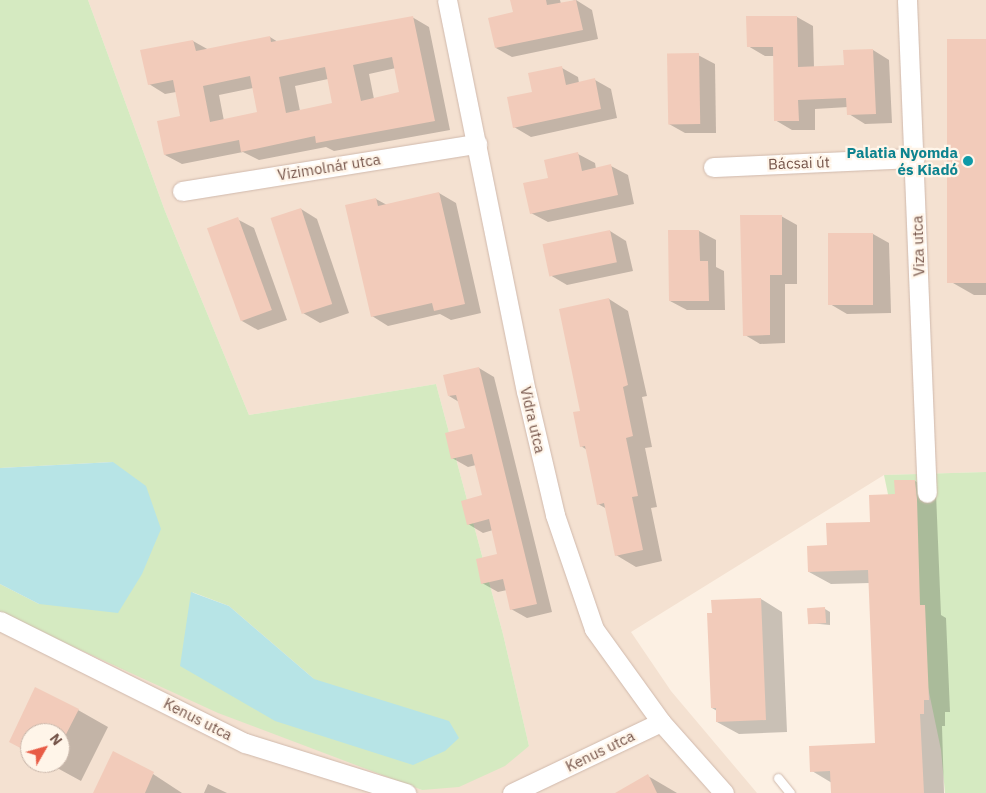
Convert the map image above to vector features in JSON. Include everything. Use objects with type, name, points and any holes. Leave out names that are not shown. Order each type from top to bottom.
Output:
[{"type":"street","name":"Vidra utca","points":[[447,0],[526,391],[555,515],[594,629],[661,722],[724,793]]},
{"type":"street","name":"Viza utca","points":[[907,0],[915,158],[927,493]]},
{"type":"street","name":"Vizimolnár utca","points":[[182,191],[477,144]]},
{"type":"street","name":"Bácsai út","points":[[713,167],[915,158]]},
{"type":"street","name":"Kenus utca","points":[[0,621],[245,742],[406,793]]},
{"type":"street","name":"Kenus utca","points":[[512,793],[661,722]]},
{"type":"lane","points":[[778,778],[790,793]]},
{"type":"shaded area","points":[[88,0],[986,0],[986,472],[884,475],[631,632],[671,691],[757,793],[0,793],[0,613],[422,790],[529,746],[503,634],[436,384],[249,415],[165,211]]},
{"type":"green space","points":[[0,0],[88,0],[165,211],[249,415],[436,384],[503,634],[529,746],[505,766],[459,787],[422,790],[218,713],[0,613],[0,584],[39,604],[113,462],[0,468]],"holes":[[[192,592],[229,606],[314,679]]]},
{"type":"green space","points":[[986,472],[986,793],[945,793],[941,750],[884,475]]},
{"type":"water","points":[[113,462],[146,486],[161,529],[142,574],[118,613],[39,604],[0,584],[0,468]]},
{"type":"water","points":[[191,592],[229,606],[314,679],[449,721],[459,738],[445,751],[413,765],[275,721],[180,666]]},
{"type":"building","points":[[510,0],[546,0],[547,5],[576,0],[583,30],[495,48],[488,18],[513,12]]},
{"type":"building","points":[[413,16],[435,121],[316,143],[315,136],[241,152],[239,140],[164,155],[157,121],[180,116],[173,80],[148,85],[140,50],[193,40],[196,51],[270,36],[271,42]],"holes":[[[392,57],[399,92],[361,101],[353,65]],[[325,67],[332,103],[286,113],[279,77]],[[250,76],[257,112],[210,122],[203,86]]]},
{"type":"building","points":[[746,16],[797,16],[798,67],[844,65],[843,50],[873,49],[876,114],[847,115],[846,98],[798,100],[799,121],[774,121],[773,47],[747,47]]},
{"type":"building","name":"Palatia Nyomda és Kiadó","points":[[947,39],[986,39],[986,283],[947,283]]},
{"type":"building","points":[[699,53],[700,124],[668,125],[667,54]]},
{"type":"building","points":[[562,66],[566,85],[595,78],[601,109],[513,128],[507,97],[532,92],[528,73]]},
{"type":"building","points":[[578,152],[582,171],[611,164],[618,195],[530,214],[523,183],[548,178],[544,160]]},
{"type":"building","points":[[439,192],[465,304],[434,311],[432,303],[371,317],[345,205],[376,198],[378,206]]},
{"type":"building","points":[[301,208],[332,304],[302,314],[271,218]]},
{"type":"building","points":[[740,215],[782,215],[782,275],[770,275],[770,335],[743,336]]},
{"type":"building","points":[[238,217],[272,310],[241,321],[207,228]]},
{"type":"building","points":[[610,230],[617,262],[549,277],[543,244]]},
{"type":"building","points":[[668,230],[699,230],[700,261],[708,261],[709,301],[669,301]]},
{"type":"building","points":[[828,233],[873,233],[873,305],[828,305]]},
{"type":"building","points":[[609,298],[628,385],[623,387],[633,436],[626,438],[638,496],[632,497],[643,550],[615,556],[604,503],[597,505],[585,446],[580,447],[573,412],[580,411],[559,309]]},
{"type":"building","points":[[479,367],[537,604],[510,610],[503,579],[481,584],[476,559],[497,554],[489,519],[467,525],[461,501],[482,495],[472,454],[451,459],[445,433],[465,428],[456,395],[448,396],[443,375]]},
{"type":"building","points":[[894,480],[915,480],[917,499],[920,605],[925,605],[929,700],[924,700],[924,714],[920,714],[924,793],[831,793],[830,771],[810,772],[809,746],[875,743],[868,570],[808,572],[807,546],[827,545],[826,523],[870,522],[869,495],[895,494]]},
{"type":"building","points":[[761,598],[766,720],[716,722],[716,708],[711,708],[707,613],[712,613],[711,600]]},
{"type":"building","points":[[825,607],[826,623],[808,624],[807,608]]},
{"type":"building","points":[[35,687],[79,709],[70,727],[70,723],[20,723],[20,748],[9,742]]},
{"type":"building","points":[[113,751],[154,772],[145,793],[93,793]]},
{"type":"building","points":[[648,774],[657,793],[615,793]]},
{"type":"place","name":"Palatia Nyomda és Kiadó","points":[[968,161]]}]
